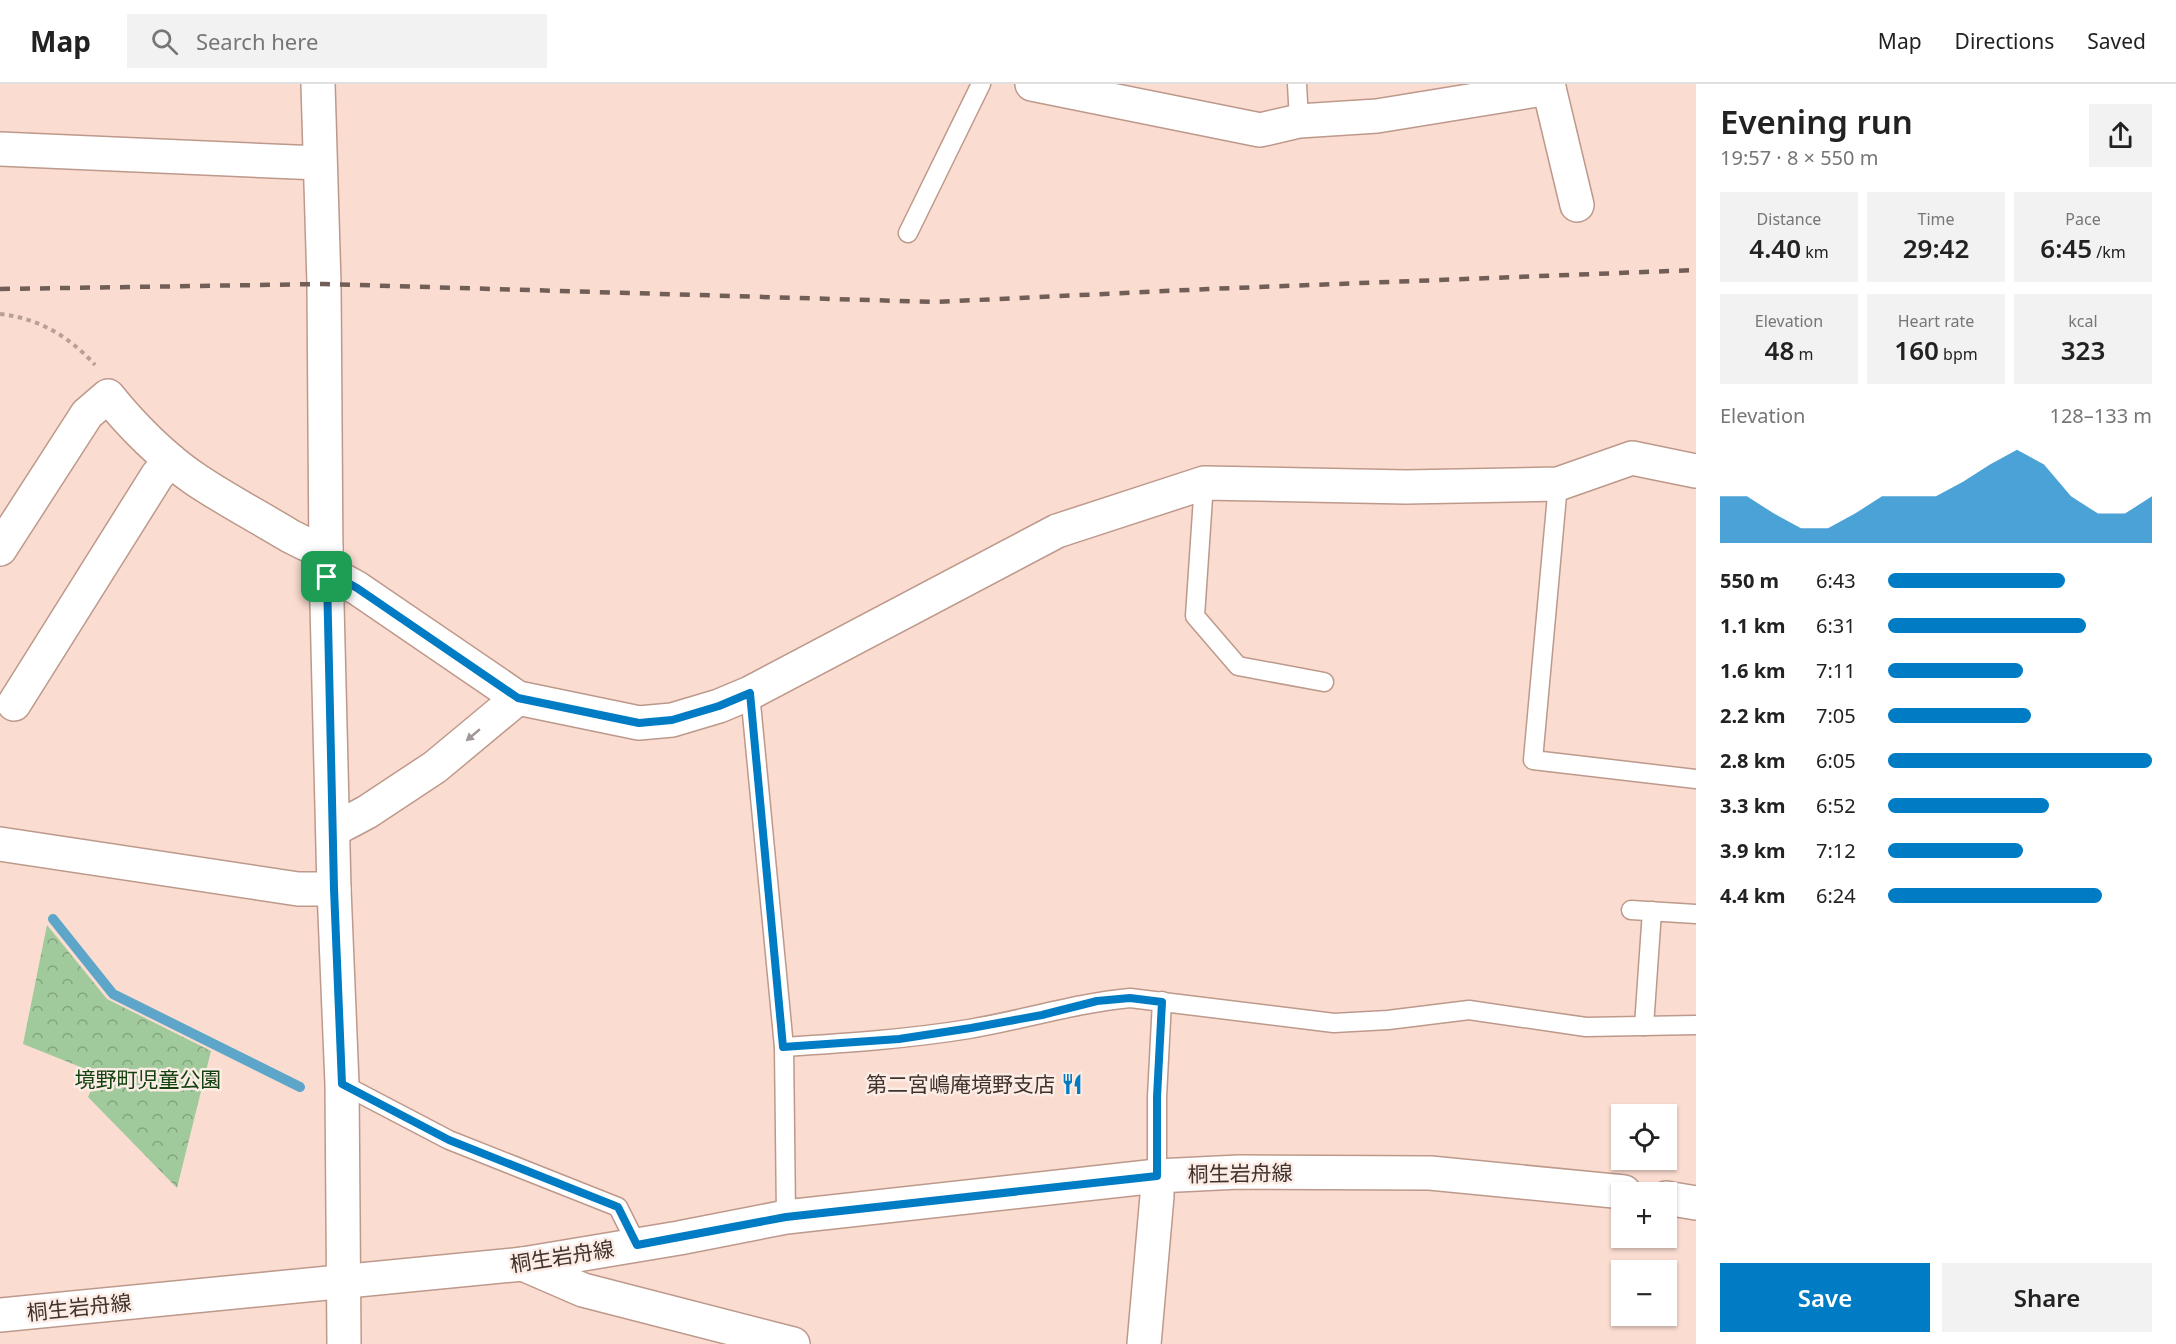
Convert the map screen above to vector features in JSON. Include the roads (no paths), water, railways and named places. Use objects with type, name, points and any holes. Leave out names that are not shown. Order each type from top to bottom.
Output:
[{"type":"street","points":[[318,84],[324,284],[326,563],[334,889],[342,1084],[344,1344]]},
{"type":"street","points":[[1032,84],[1260,130],[1299,121],[1377,116],[1549,86],[1577,205]]},
{"type":"street","points":[[0,149],[319,162]]},
{"type":"street","points":[[0,549],[87,414],[108,396],[118,409],[170,460],[194,479],[306,544],[346,582],[518,698],[639,723],[672,720],[719,706],[750,693],[1057,531],[1204,483],[1406,487],[1558,484],[1632,458],[1696,471]]},
{"type":"street","points":[[14,704],[157,476],[170,460]]},
{"type":"street","points":[[333,830],[367,812],[435,767],[518,698]]},
{"type":"street","points":[[0,843],[298,889],[334,889]]},
{"type":"street","name":"桐生岩舟線","points":[[0,1315],[523,1264],[786,1217],[1157,1176],[1239,1172],[1430,1173],[1611,1191]]},
{"type":"street","points":[[1144,1344],[1157,1176]]},
{"type":"street","points":[[1677,1200],[1696,1203]]},
{"type":"street","points":[[523,1264],[583,1290],[794,1344]]},
{"type":"lane","points":[[908,232],[981,84]]},
{"type":"lane","points":[[1297,84],[1299,121]]},
{"type":"lane","points":[[1204,483],[1195,616],[1238,666],[1324,682]]},
{"type":"lane","points":[[1558,484],[1533,760],[1696,779]]},
{"type":"lane","points":[[750,693],[783,1047],[786,1217]]},
{"type":"lane","points":[[1630,910],[1696,914]]},
{"type":"lane","points":[[1644,1026],[1652,911]]},
{"type":"lane","points":[[783,1047],[899,1039],[1042,1015],[1097,1001],[1130,998],[1334,1023],[1388,1020],[1469,1010],[1586,1027],[1696,1025]]},
{"type":"lane","points":[[1157,1176],[1157,1097],[1162,1002]]},
{"type":"lane","points":[[342,1084],[449,1140],[618,1207],[637,1245]]},
{"type":"waterway","points":[[53,919],[113,994],[300,1087]]},
{"type":"railway","points":[[0,289],[324,284],[935,302],[1696,270]]},
{"type":"place","name":"第二宮嶋庵境野支店","points":[[1072,1084]]},
{"type":"park label","name":"境野町児童公園","points":[[148,1079]]}]
